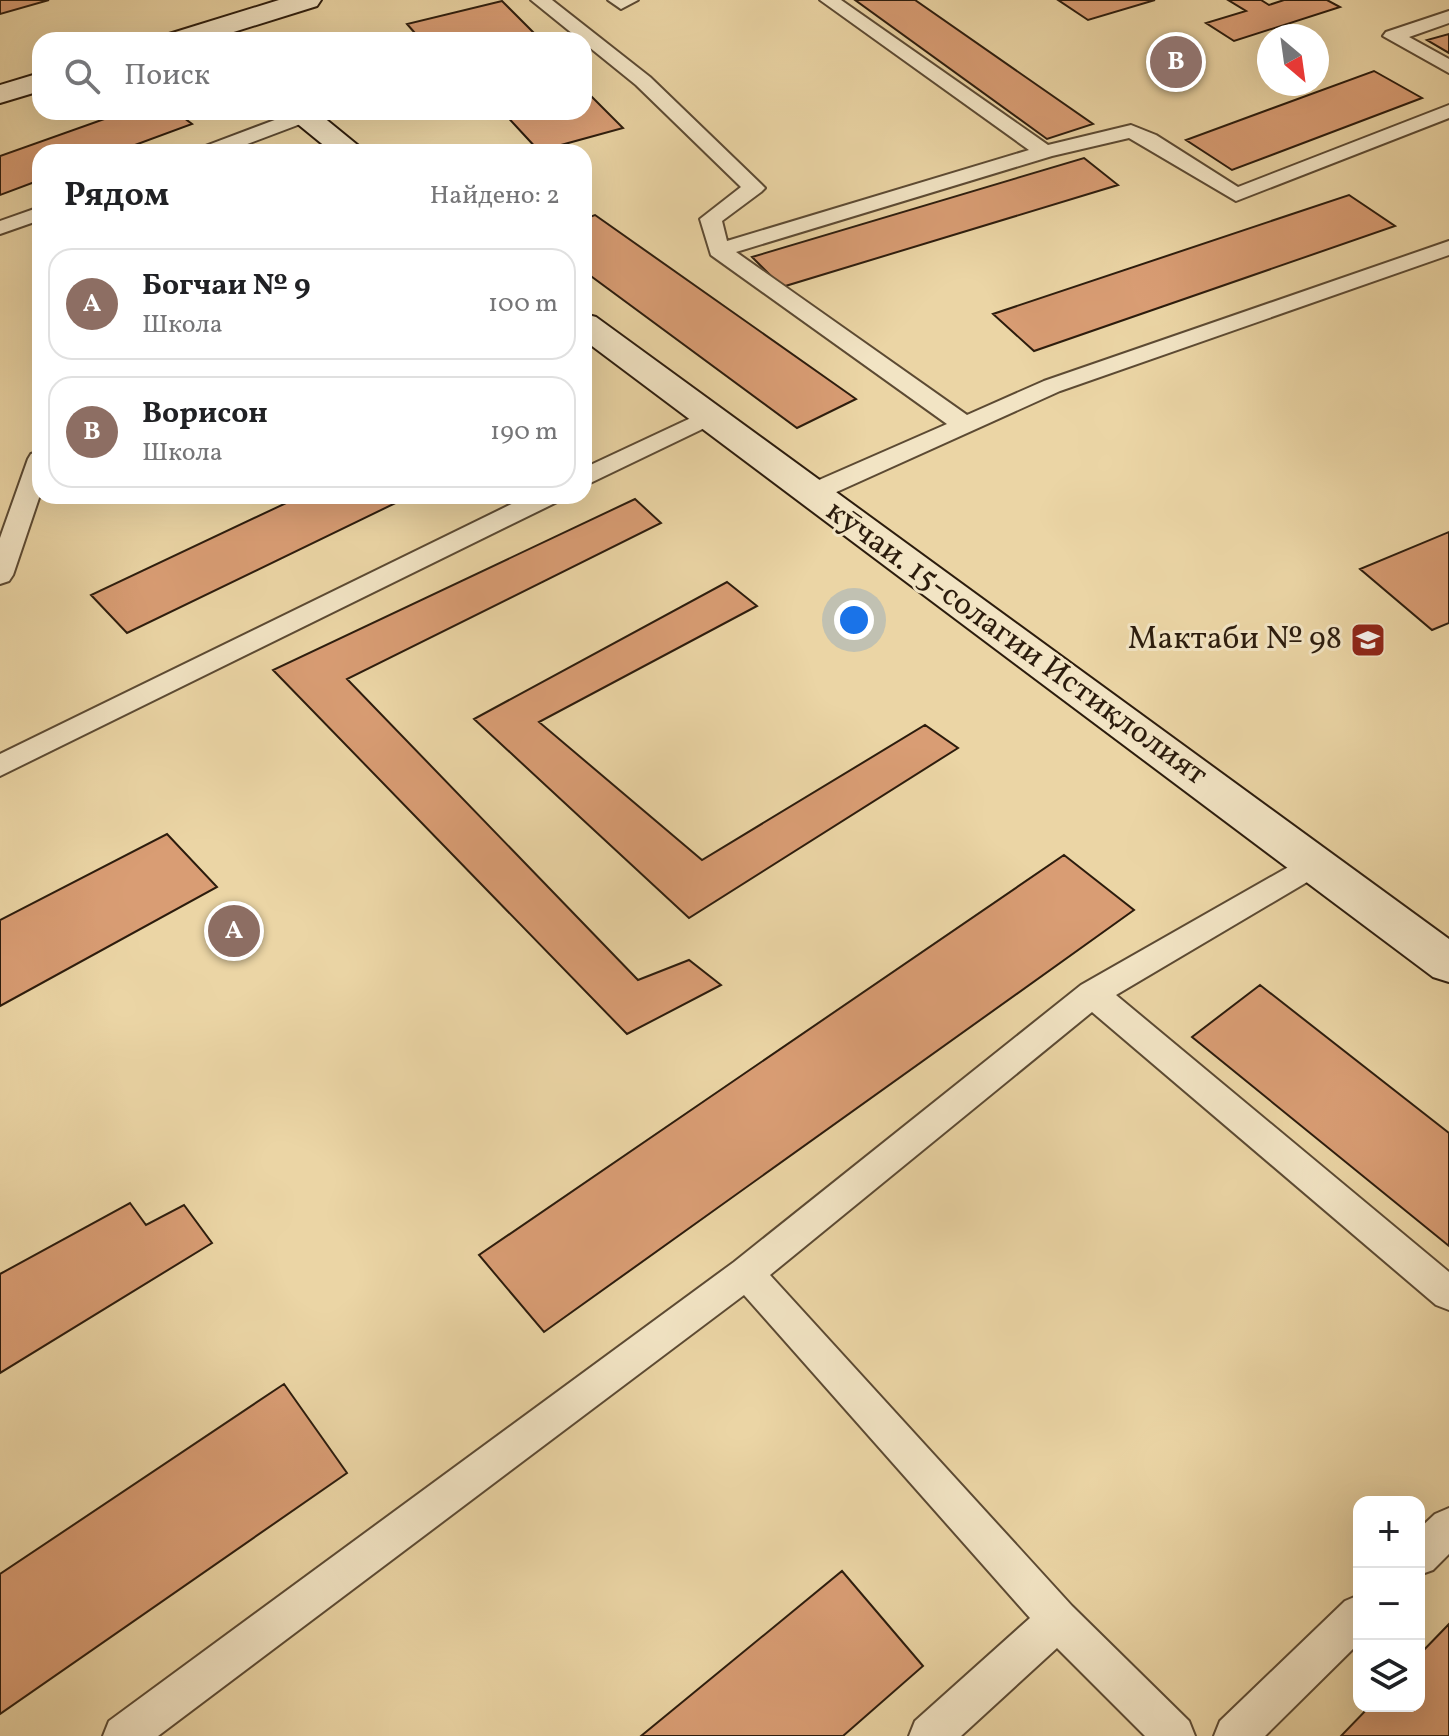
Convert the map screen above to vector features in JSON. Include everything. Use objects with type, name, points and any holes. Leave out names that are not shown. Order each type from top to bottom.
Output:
[{"type":"street","points":[[210,32],[307,0]]},
{"type":"street","points":[[3,92],[32,84]]},
{"type":"street","points":[[309,120],[340,144]]},
{"type":"street","name":"кӯчаи. 15-солагии Истиқлолият","points":[[592,330],[1449,964]]},
{"type":"lane","points":[[540,0],[581,32]]},
{"type":"lane","points":[[617,0],[621,3],[629,0]]},
{"type":"lane","points":[[829,0],[1045,152]]},
{"type":"lane","points":[[1449,17],[1393,36],[1449,67]]},
{"type":"lane","points":[[592,41],[643,81],[754,188],[711,219],[719,250],[965,425]]},
{"type":"lane","points":[[719,250],[1045,152],[1131,131],[1149,139],[1236,195],[1449,111]]},
{"type":"lane","points":[[227,144],[286,120]]},
{"type":"lane","points":[[0,228],[32,216]]},
{"type":"lane","points":[[812,493],[1052,386],[1449,248]]},
{"type":"lane","points":[[592,474],[708,417]]},
{"type":"lane","points":[[0,575],[32,482]]},
{"type":"lane","points":[[0,766],[532,504]]},
{"type":"lane","points":[[0,756],[34,750]]},
{"type":"lane","points":[[124,1736],[746,1273],[1092,994],[1313,864]]},
{"type":"lane","points":[[1092,994],[1449,1294]]},
{"type":"lane","points":[[746,1273],[1058,1620],[1174,1736]]},
{"type":"lane","points":[[1425,1550],[1449,1527]]},
{"type":"lane","points":[[930,1736],[1058,1620]]},
{"type":"lane","points":[[1235,1736],[1353,1621]]},
{"type":"building","points":[[0,0],[49,0],[0,14]]},
{"type":"building","points":[[855,0],[915,0],[1093,124],[1047,139]]},
{"type":"building","points":[[1058,0],[1155,0],[1088,20]]},
{"type":"building","points":[[1228,0],[1261,0],[1269,5],[1284,0],[1327,0],[1340,7],[1287,24],[1257,24],[1257,34],[1234,41],[1206,23],[1246,11]]},
{"type":"building","points":[[502,1],[533,32],[414,32],[407,24]]},
{"type":"building","points":[[1449,34],[1449,53],[1427,40]]},
{"type":"building","points":[[1374,71],[1422,98],[1232,170],[1186,140],[1306,96],[1329,96],[1329,88]]},
{"type":"building","points":[[592,97],[623,128],[565,144],[533,144],[510,120],[592,120]]},
{"type":"building","points":[[101,120],[187,120],[192,124],[138,144],[34,144]]},
{"type":"building","points":[[32,145],[32,183],[0,195],[0,156]]},
{"type":"building","points":[[1084,158],[1118,185],[782,287],[752,257]]},
{"type":"building","points":[[1349,195],[1395,226],[1034,351],[993,314]]},
{"type":"building","points":[[595,215],[856,399],[797,428],[592,277],[592,216]]},
{"type":"building","points":[[635,499],[661,523],[347,679],[638,980],[689,960],[721,985],[627,1034],[273,670]]},
{"type":"building","points":[[284,504],[393,504],[127,633],[91,595]]},
{"type":"building","points":[[1449,532],[1449,623],[1432,630],[1360,569]]},
{"type":"building","points":[[1449,532],[1449,623],[1432,630],[1360,569]]},
{"type":"building","points":[[727,582],[757,606],[539,722],[702,860],[925,725],[958,748],[689,918],[474,719]]},
{"type":"building","points":[[167,834],[217,887],[0,1006],[0,920]]},
{"type":"building","points":[[1064,855],[1134,910],[544,1332],[479,1255]]},
{"type":"building","points":[[1260,985],[1449,1133],[1449,1246],[1192,1037]]},
{"type":"building","points":[[130,1203],[146,1225],[184,1205],[212,1243],[0,1373],[0,1274]]},
{"type":"building","points":[[284,1384],[347,1473],[0,1714],[0,1574]]},
{"type":"building","points":[[842,1571],[923,1666],[843,1736],[641,1736]]},
{"type":"building","points":[[1449,1624],[1449,1736],[1341,1736],[1364,1712],[1425,1712],[1425,1649]]},
{"type":"place","name":"Ворисон","points":[[1176,62]]},
{"type":"place","name":"Мактаби № 98","points":[[1368,640]]},
{"type":"place","name":"Богчаи № 9","points":[[234,931]]}]
